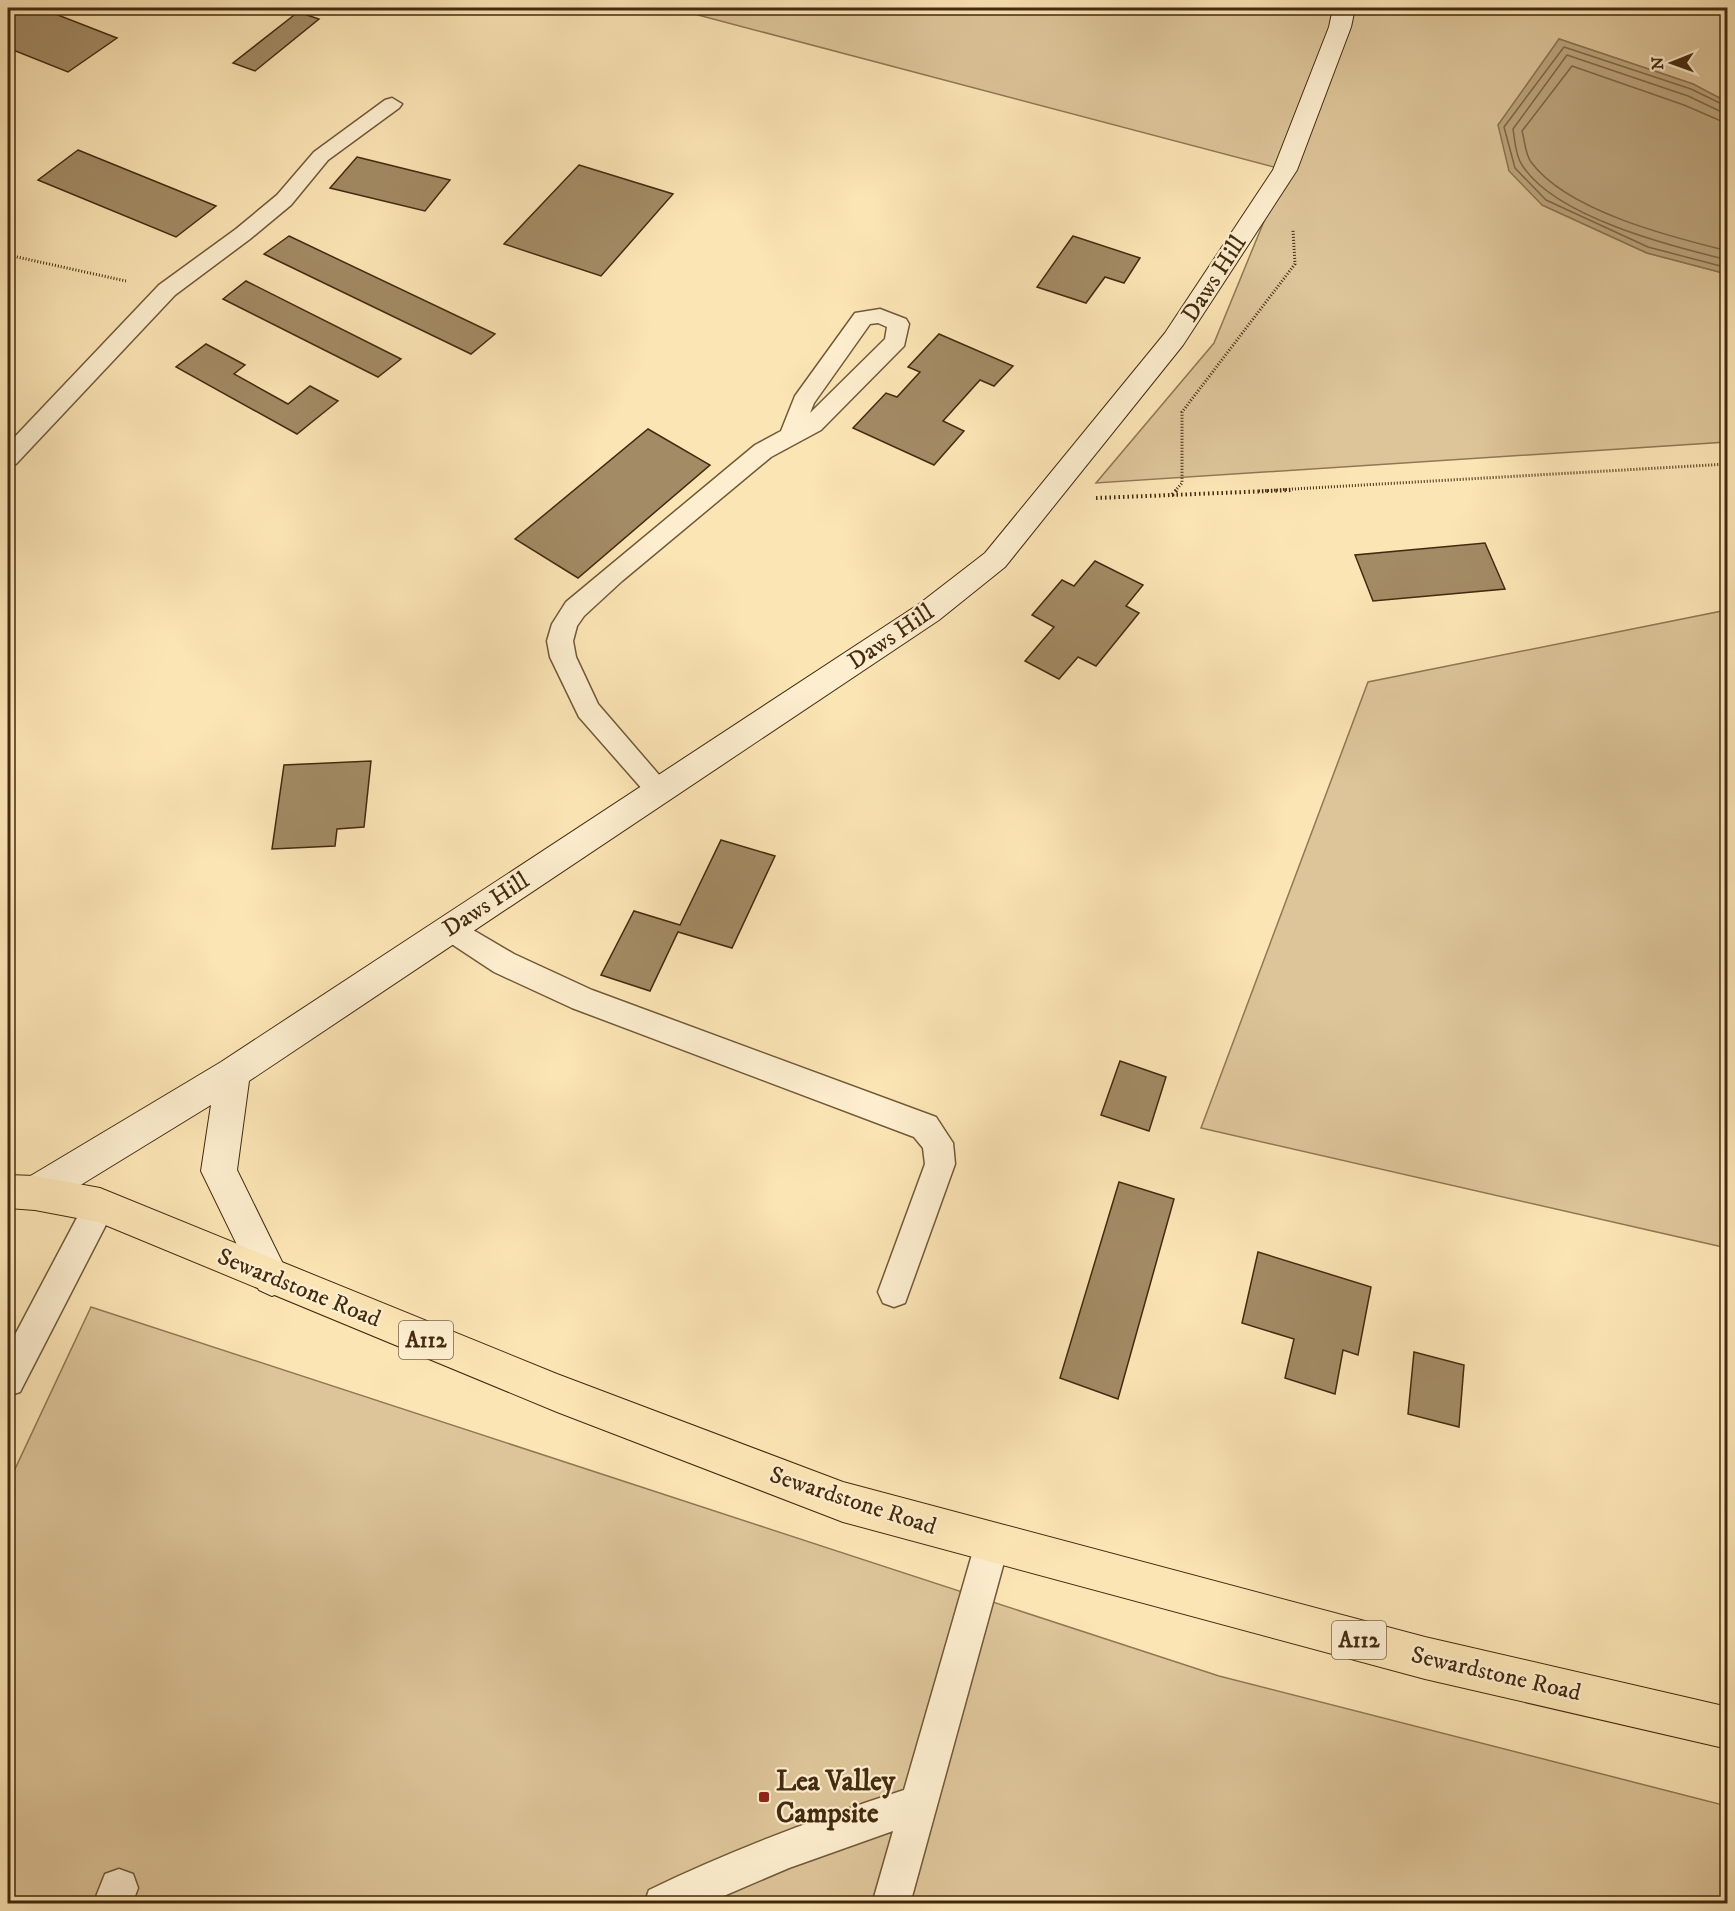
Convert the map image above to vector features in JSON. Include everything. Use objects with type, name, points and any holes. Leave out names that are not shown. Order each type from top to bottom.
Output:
[{"type":"main road","name":"Sewardstone Road","points":[[21,1193],[100,1205],[272,1278],[557,1393],[843,1502],[992,1544],[1425,1658],[1728,1728]]},
{"type":"street","name":"Daws Hill","points":[[21,1193],[234,1073],[929,612],[995,560],[1174,339],[1285,170],[1340,27],[1344,8]]},
{"type":"street","points":[[234,1073],[219,1171],[272,1278]]},
{"type":"lane","points":[[8,458],[167,290],[243,234],[284,200],[321,156],[392,104]]},
{"type":"lane","points":[[660,791],[588,710],[563,657],[560,641],[565,624],[574,609],[763,450],[791,436],[813,424],[896,342],[898,324],[880,316],[863,318],[803,401],[791,436]]},
{"type":"lane","points":[[451,929],[504,963],[582,999],[925,1127],[938,1143],[940,1164],[894,1292]]},
{"type":"lane","points":[[8,1380],[100,1205]]},
{"type":"lane","points":[[891,1904],[992,1544]]},
{"type":"lane","points":[[663,1904],[724,1873],[832,1832],[919,1804]]},
{"type":"path","points":[[8,255],[167,290]]},
{"type":"path","points":[[1172,495],[1348,487],[1728,464]]},
{"type":"shaded area","points":[[702,8],[1727,8],[1727,102],[1693,84],[1559,39],[1551,54],[1542,205],[1647,253],[1727,274],[1727,442],[1096,483],[1214,343],[1285,170],[698,15]]},
{"type":"shaded area","points":[[1727,610],[1727,1248],[1201,1128],[1368,682]]},
{"type":"shaded area","points":[[91,1307],[1219,1676],[1727,1806],[1727,1903],[8,1903],[8,1484]]},
{"type":"water","points":[[1559,39],[1693,84],[1727,102],[1727,274],[1647,253],[1542,205],[1509,171],[1498,125]]},
{"type":"building","points":[[8,8],[40,8],[117,38],[68,72],[8,48]]},
{"type":"building","points":[[298,12],[319,19],[255,71],[233,63]]},
{"type":"building","points":[[78,150],[216,206],[176,237],[38,180]]},
{"type":"building","points":[[357,157],[450,180],[425,211],[330,188]]},
{"type":"building","points":[[579,165],[673,194],[601,276],[504,244]]},
{"type":"building","points":[[289,236],[495,334],[471,354],[264,254]]},
{"type":"building","points":[[1073,236],[1140,258],[1124,283],[1105,277],[1086,303],[1037,287]]},
{"type":"building","points":[[246,281],[401,359],[378,377],[223,299]]},
{"type":"building","points":[[939,334],[1013,366],[994,386],[980,380],[943,421],[964,431],[934,465],[853,428],[886,393],[897,397],[920,372],[908,367]]},
{"type":"building","points":[[206,344],[245,365],[234,374],[288,404],[310,386],[338,401],[297,434],[176,367]]},
{"type":"building","points":[[648,429],[710,465],[578,578],[515,539]]},
{"type":"building","points":[[1485,543],[1505,589],[1373,601],[1355,555]]},
{"type":"building","points":[[1095,561],[1143,585],[1126,606],[1139,613],[1096,666],[1078,657],[1059,679],[1025,661],[1054,627],[1032,615],[1062,580],[1074,586]]},
{"type":"building","points":[[371,761],[364,827],[337,829],[335,846],[272,849],[284,765]]},
{"type":"building","points":[[721,840],[775,856],[732,948],[678,932],[650,991],[601,975],[634,911],[680,925]]},
{"type":"building","points":[[1120,1061],[1166,1077],[1149,1131],[1101,1115]]},
{"type":"building","points":[[1119,1182],[1174,1199],[1118,1399],[1060,1378]]},
{"type":"building","points":[[1258,1252],[1371,1287],[1358,1355],[1343,1350],[1335,1394],[1285,1378],[1294,1339],[1242,1323]]},
{"type":"building","points":[[1414,1352],[1464,1365],[1459,1427],[1408,1414]]},
{"type":"place","name":"Lea Valley Campsite","points":[[764,1797]]}]
